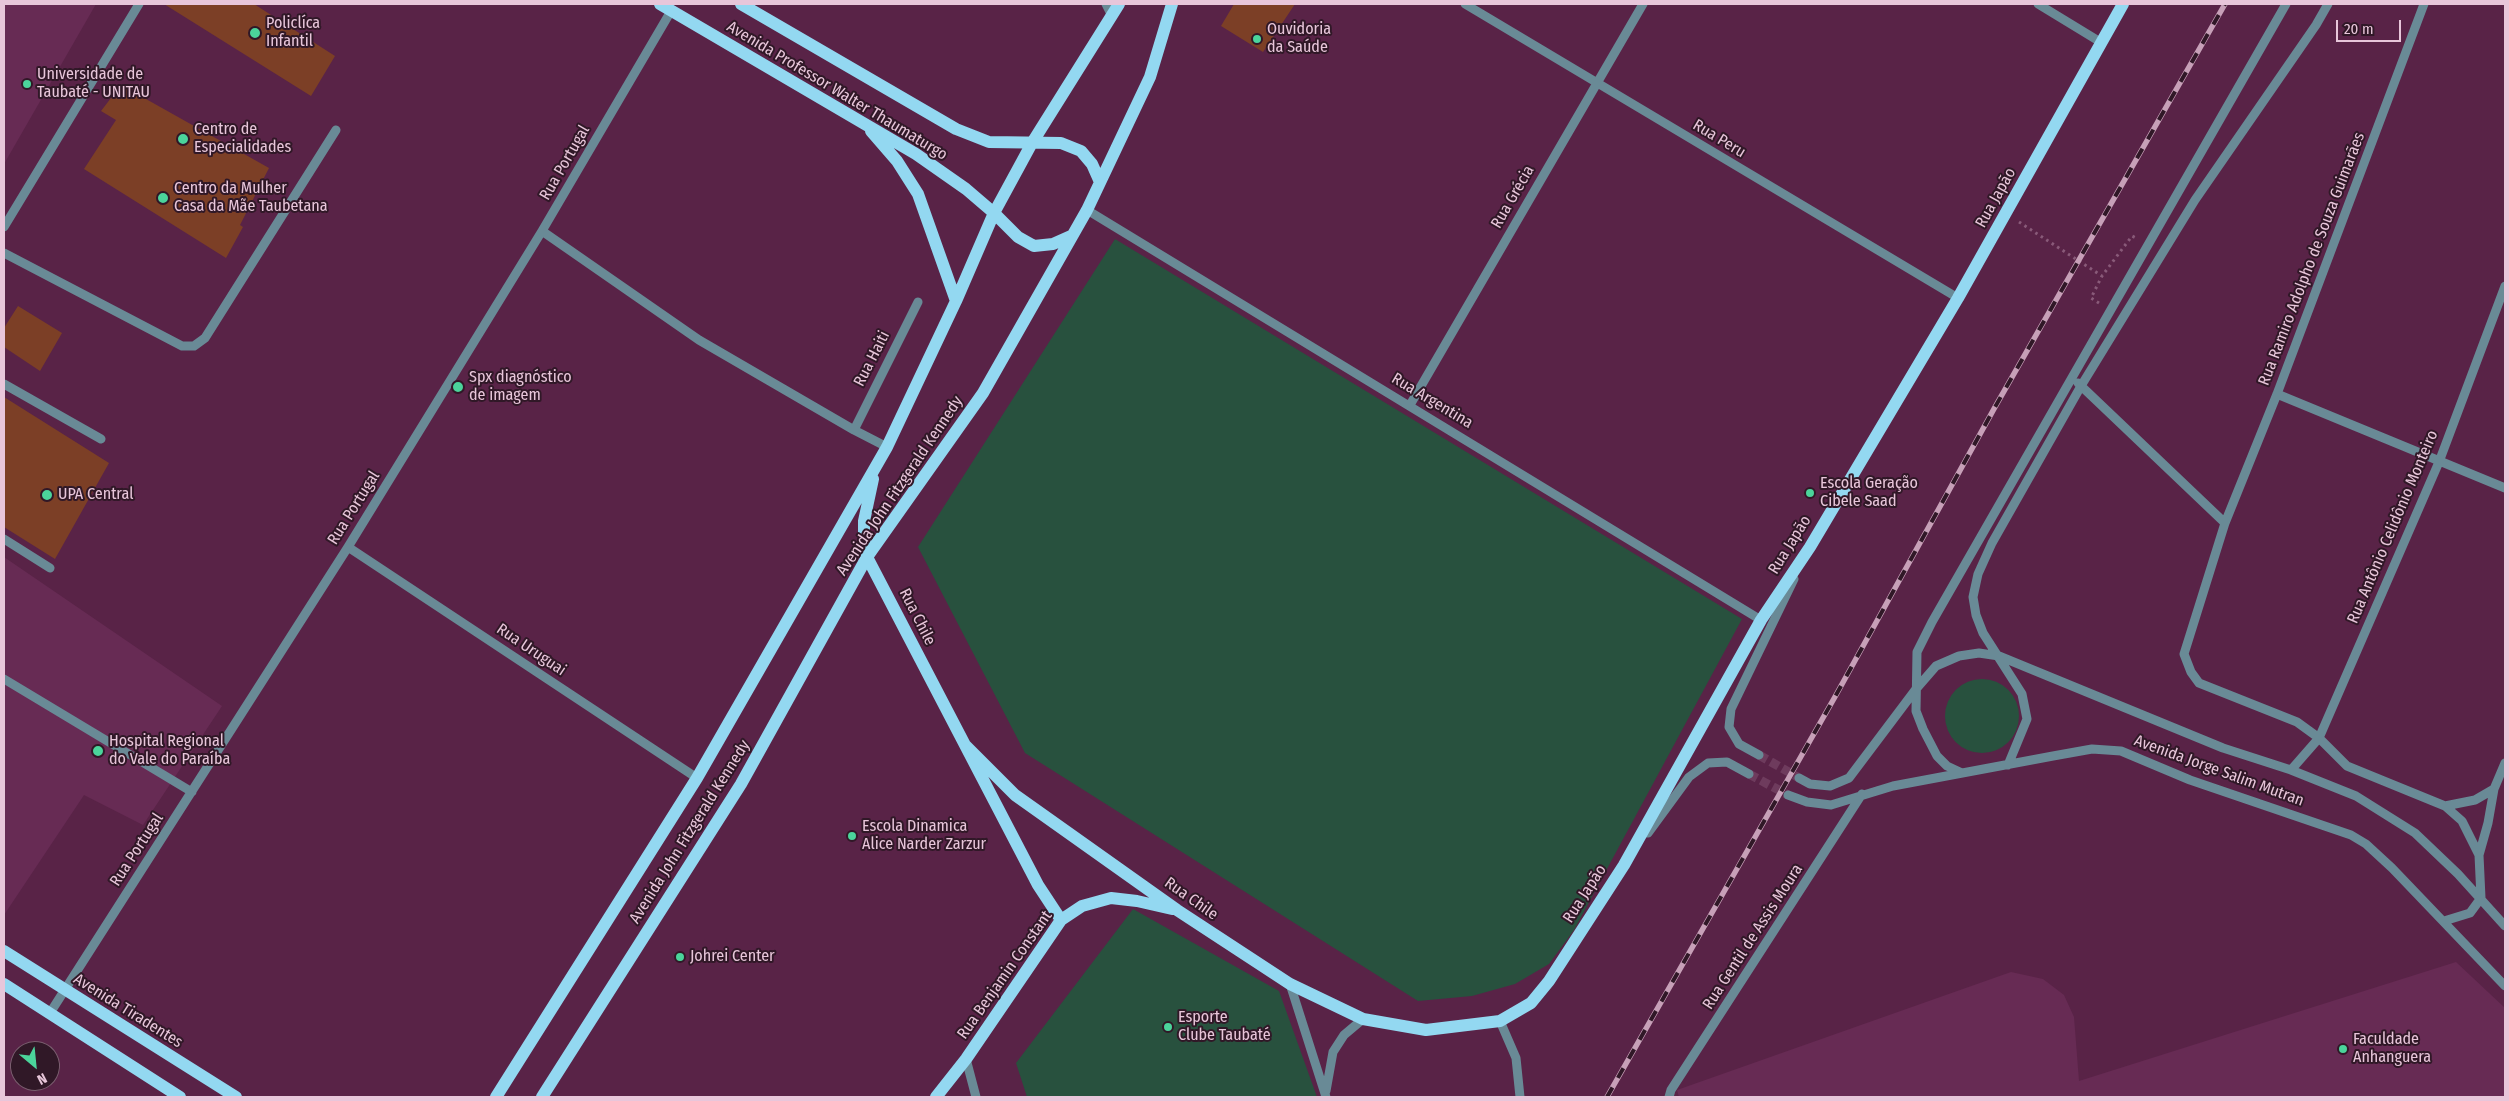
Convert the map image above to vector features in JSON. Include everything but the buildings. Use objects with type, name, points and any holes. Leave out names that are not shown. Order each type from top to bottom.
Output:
[{"type":"main road","name":"Avenida Professor Walter Thaumaturgo","points":[[660,4],[863,121],[916,154],[966,189],[994,213]]},
{"type":"main road","name":"Avenida Professor Walter Thaumaturgo","points":[[740,4],[956,129],[989,142],[1032,143]]},
{"type":"main road","name":"Avenida John Fitzgerald Kennedy","points":[[496,1097],[697,778],[876,467],[956,302],[994,213],[1032,143],[1119,4]]},
{"type":"main road","name":"Avenida John Fitzgerald Kennedy","points":[[542,1097],[741,784],[867,557],[983,393],[1087,210],[1150,77],[1172,4]]},
{"type":"main road","name":"Rua Japão","points":[[1426,1030],[1500,1021],[1530,1003],[1549,981],[1624,865],[1761,620],[1810,547],[1958,298],[2123,4]]},
{"type":"main road","points":[[863,121],[897,161],[918,194],[956,302]]},
{"type":"main road","points":[[1032,143],[1061,143],[1081,151],[1092,164],[1100,182]]},
{"type":"main road","points":[[994,213],[1018,237],[1034,246],[1053,244],[1071,236]]},
{"type":"main road","points":[[867,557],[864,521],[876,467]]},
{"type":"main road","name":"Rua Chile","points":[[867,557],[1038,885],[1061,920]]},
{"type":"main road","name":"Rua Chile","points":[[965,745],[1015,795],[1177,910],[1290,984],[1363,1019],[1426,1030]]},
{"type":"main road","name":"Rua Benjamin Constant","points":[[936,1097],[966,1059],[1061,920],[1082,906],[1111,898],[1137,901],[1177,910]]},
{"type":"main road","name":"Avenida Tiradentes","points":[[4,951],[236,1097]]},
{"type":"main road","points":[[4,984],[180,1097]]},
{"type":"street","points":[[4,227],[140,4]]},
{"type":"street","points":[[1106,4],[1112,16]]},
{"type":"street","name":"Rua Peru","points":[[1465,4],[1596,84],[1958,298]]},
{"type":"street","name":"Rua Grécia","points":[[1410,405],[1643,4]]},
{"type":"street","points":[[2038,4],[2102,43]]},
{"type":"street","points":[[1962,774],[1947,766],[1937,756],[1916,711],[1917,652],[1932,622],[2286,4]]},
{"type":"street","points":[[2008,765],[2027,719],[2022,694],[1983,633],[1976,615],[1973,597],[1978,574],[1992,543],[2081,386],[2196,200],[2316,25],[2328,4]]},
{"type":"street","name":"Rua Ramiro Adolpho de Souza Guimarães","points":[[2424,4],[2277,394],[2225,523],[2184,654],[2191,672],[2199,683],[2297,722],[2319,738],[2347,766],[2445,806]]},
{"type":"street","name":"Rua Portugal","points":[[50,1013],[348,546],[542,231],[671,11]]},
{"type":"street","points":[[4,253],[182,346],[194,346],[205,338],[336,130]]},
{"type":"street","name":"Rua Argentina","points":[[1087,210],[1761,620]]},
{"type":"street","points":[[542,231],[699,340],[854,430],[887,447]]},
{"type":"street","name":"Rua Antônio Celidônio Monteiro","points":[[2291,770],[2319,738],[2439,462],[2505,286]]},
{"type":"street","name":"Rua Haiti","points":[[854,430],[918,302]]},
{"type":"street","points":[[2072,378],[2225,523]]},
{"type":"street","points":[[4,384],[101,439]]},
{"type":"street","points":[[2277,394],[2505,488]]},
{"type":"street","points":[[4,539],[50,568]]},
{"type":"street","name":"Rua Uruguai","points":[[348,546],[697,778]]},
{"type":"street","points":[[1759,755],[1739,744],[1729,727],[1731,709],[1810,547]]},
{"type":"street","name":"Avenida Jorge Salim Mutran","points":[[1799,778],[1810,784],[1830,786],[1849,778],[1916,689],[1936,666],[1960,656],[1979,654],[1999,656],[2223,748],[2291,770],[2356,796],[2415,833],[2481,898],[2505,926]]},
{"type":"street","points":[[4,679],[192,792]]},
{"type":"street","name":"Avenida Jorge Salim Mutran","points":[[1788,795],[1807,802],[1831,805],[1862,794],[2092,749],[2121,751],[2190,780],[2352,835],[2379,856],[2505,984]]},
{"type":"street","points":[[1624,865],[1689,777],[1708,763],[1727,762],[1749,774]]},
{"type":"street","points":[[2444,921],[2470,914],[2481,898],[2478,854],[2488,823],[2494,789],[2505,763]]},
{"type":"street","points":[[2445,806],[2475,800],[2494,789]]},
{"type":"street","name":"Rua Gentil de Assis Moura","points":[[1669,1097],[1671,1090],[1862,794]]},
{"type":"street","points":[[2445,806],[2462,821],[2478,854]]},
{"type":"street","points":[[1290,984],[1326,1095]]},
{"type":"street","points":[[1326,1095],[1333,1052],[1344,1035],[1363,1019]]},
{"type":"street","points":[[1500,1021],[1516,1058],[1520,1097]]},
{"type":"street","points":[[966,1059],[976,1097]]},
{"type":"path","points":[[2006,214],[2102,276]]},
{"type":"path","points":[[2091,298],[2102,276],[2132,236],[2149,244]]},
{"type":"shaded area","name":"Universidade de Taubaté - UNITAU","points":[[4,4],[96,4],[4,164]]},
{"type":"shaded area","name":"Hospital Regional do Vale do Paraíba","points":[[4,557],[222,706],[143,825],[84,795],[4,915]]},
{"type":"shaded area","name":"Faculdade Anhanguera","points":[[2456,962],[2505,1008],[2505,1097],[1679,1097],[1677,1090],[2011,972],[2043,979],[2064,995],[2074,1017],[2079,1081]]},
{"type":"green space","points":[[1115,239],[1742,619],[1574,930],[1549,964],[1515,984],[1472,996],[1418,1001],[1025,753],[918,547]]},
{"type":"green space","points":[[1982,679],[1996,682],[2008,690],[2016,702],[2019,716],[2016,730],[2008,742],[1996,750],[1982,753],[1968,750],[1956,742],[1948,730],[1945,716],[1948,702],[1956,690],[1968,682]]},
{"type":"green space","name":"Esporte Clube Taubaté","points":[[1133,909],[1279,991],[1317,1097],[1027,1097],[1016,1063]]},
{"type":"tunnel","points":[[1759,755],[1799,778]]},
{"type":"tunnel","points":[[1749,774],[1788,795]]},
{"type":"railway","points":[[1607,1097],[1836,695],[1995,407],[2225,4]]},
{"type":"place","name":"Policlíca Infantil","points":[[255,33]]},
{"type":"place","name":"Ouvidoria da Saúde","points":[[1257,39]]},
{"type":"place","name":"Universidade de Taubaté - UNITAU","points":[[27,84]]},
{"type":"place","name":"Centro de Especialidades","points":[[183,139]]},
{"type":"place","name":"Centro da Mulher Casa da Mãe Taubetana","points":[[163,198]]},
{"type":"place","name":"Spx diagnóstico de imagem","points":[[458,387]]},
{"type":"place","name":"Escola Geração Cibele Saad","points":[[1810,493]]},
{"type":"place","name":"UPA Central","points":[[47,495]]},
{"type":"place","name":"Hospital Regional do Vale do Paraíba","points":[[98,751]]},
{"type":"place","name":"Escola Dinamica Alice Narder Zarzur","points":[[852,836]]},
{"type":"place","name":"Johrei Center","points":[[680,957]]},
{"type":"place","name":"Esporte Clube Taubaté","points":[[1168,1027]]},
{"type":"place","name":"Faculdade Anhanguera","points":[[2343,1049]]}]
